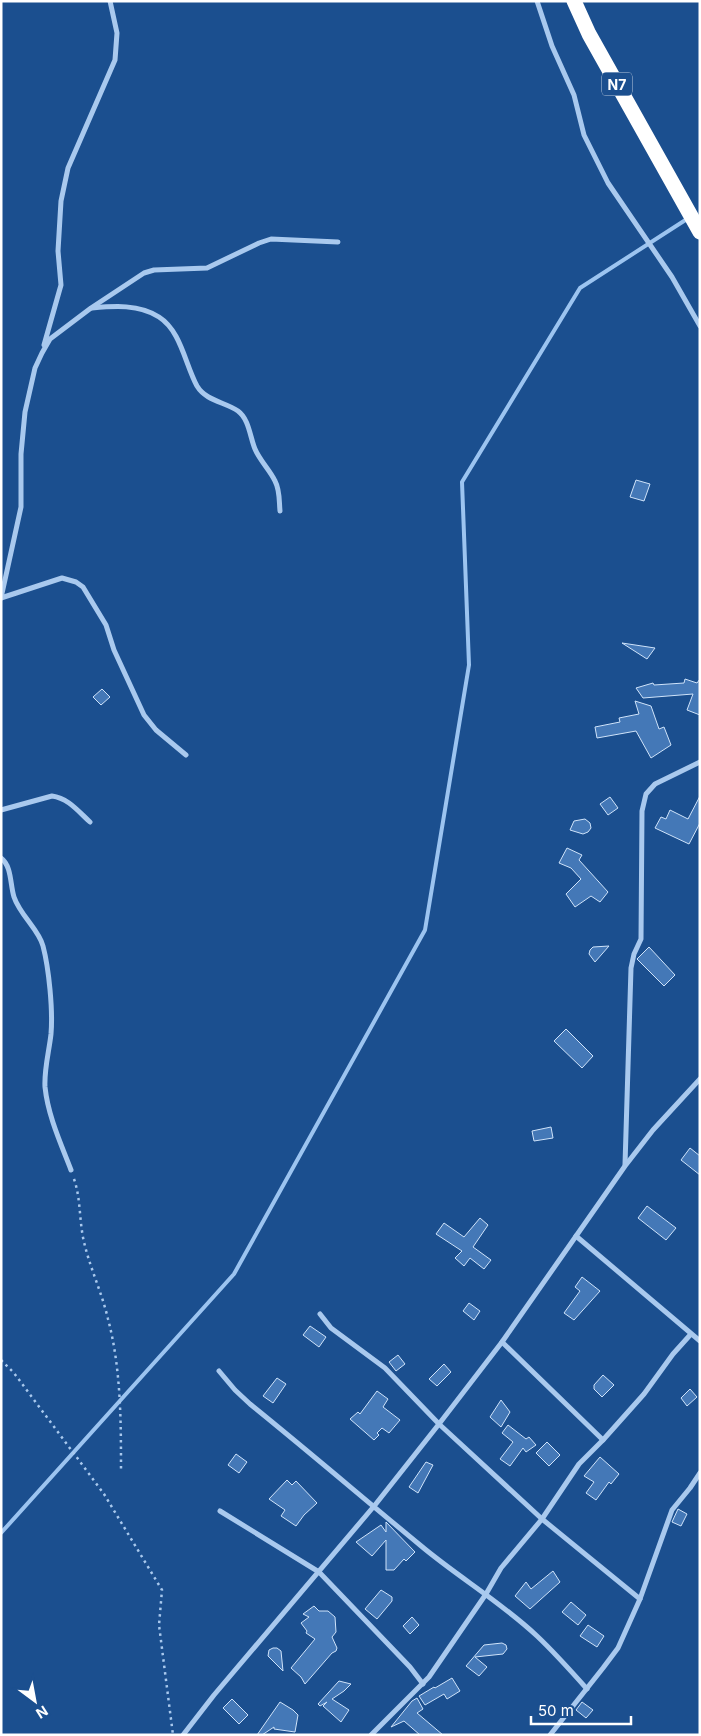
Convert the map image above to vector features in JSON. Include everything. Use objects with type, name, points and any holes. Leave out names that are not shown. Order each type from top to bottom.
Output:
[{"type":"highway","name":"N7","points":[[574,1],[589,34],[700,232]]},
{"type":"street","points":[[110,1],[117,33],[115,60],[68,168],[61,201],[58,242],[61,285],[42,352],[35,368],[25,412],[21,454],[21,507],[14,546],[3,575],[1,598],[62,578],[69,579],[83,587],[106,625],[114,650],[144,715],[156,730],[186,755]]},
{"type":"street","points":[[537,1],[552,46],[574,95],[584,135],[608,183],[672,277],[700,326]]},
{"type":"street","points":[[42,352],[50,339],[144,273],[154,270],[194,270],[207,268],[271,239],[338,242]]},
{"type":"street","points":[[92,308],[120,306],[143,310],[159,317],[169,327],[176,338],[198,387],[209,398],[239,412],[245,418],[256,450],[275,482],[279,496],[280,511]]},
{"type":"street","points":[[625,1166],[631,968],[634,954],[641,939],[642,810],[646,794],[654,784],[700,762]]},
{"type":"street","points":[[1,810],[52,796],[60,797],[90,822]]},
{"type":"street","points":[[1,858],[7,865],[18,906],[43,944],[49,981],[51,1033],[46,1060],[45,1086],[50,1112],[71,1170]]},
{"type":"street","points":[[183,1735],[375,1506],[502,1342],[625,1166],[653,1130],[700,1079]]},
{"type":"street","points":[[576,1236],[700,1341]]},
{"type":"street","points":[[320,1314],[331,1328],[385,1368],[439,1424],[542,1519],[640,1600]]},
{"type":"street","points":[[371,1735],[423,1684],[486,1594],[501,1568],[542,1519],[580,1464],[644,1394],[673,1354],[691,1334]]},
{"type":"street","points":[[502,1342],[603,1440]]},
{"type":"street","points":[[218,1371],[250,1404],[420,1545],[461,1578],[486,1594],[536,1636],[587,1689]]},
{"type":"street","points":[[550,1735],[618,1648],[640,1600],[672,1510],[700,1473]]},
{"type":"street","points":[[220,1511],[319,1572],[410,1667],[423,1684]]},
{"type":"path","points":[[71,1170],[79,1193],[79,1209],[84,1241],[109,1321],[119,1384],[121,1471]]},
{"type":"path","points":[[1,1360],[14,1374],[104,1494],[162,1590],[159,1625],[173,1735]]},
{"type":"building","points":[[636,480],[650,484],[644,501],[630,497]]},
{"type":"building","points":[[622,643],[655,648],[647,659]]},
{"type":"building","points":[[685,679],[697,683],[700,679],[700,715],[687,710],[693,694],[643,698],[636,688],[653,683],[654,685],[684,683]]},
{"type":"building","points":[[102,689],[110,697],[101,705],[93,697]]},
{"type":"building","points":[[635,701],[651,706],[659,729],[664,727],[671,745],[651,758],[636,731],[597,738],[595,727],[620,722],[619,718],[639,714]]},
{"type":"building","points":[[700,796],[700,823],[689,844],[655,828],[661,817],[666,819],[670,810],[688,819]]},
{"type":"building","points":[[610,797],[618,808],[608,815],[600,804]]},
{"type":"building","points":[[585,819],[590,823],[591,828],[588,832],[583,834],[570,830],[574,821]]},
{"type":"building","points":[[567,848],[582,855],[579,860],[608,892],[600,902],[591,896],[575,907],[566,894],[581,879],[571,868],[559,863]]},
{"type":"building","points":[[609,946],[595,962],[589,954],[593,947]]},
{"type":"building","points":[[649,947],[675,975],[664,986],[637,959]]},
{"type":"building","points":[[566,1029],[593,1056],[582,1068],[554,1041]]},
{"type":"building","points":[[551,1127],[553,1138],[534,1141],[532,1131]]},
{"type":"building","points":[[690,1148],[700,1156],[700,1175],[681,1160]]},
{"type":"building","points":[[647,1206],[676,1228],[666,1240],[638,1218]]},
{"type":"building","points":[[480,1218],[488,1225],[473,1247],[491,1260],[484,1269],[470,1258],[464,1266],[455,1258],[462,1251],[436,1234],[444,1223],[464,1237]]},
{"type":"building","points":[[582,1277],[600,1291],[574,1320],[564,1313],[580,1291],[575,1287]]},
{"type":"building","points":[[469,1303],[480,1311],[474,1320],[463,1311]]},
{"type":"building","points":[[310,1326],[326,1337],[319,1347],[303,1335]]},
{"type":"building","points":[[398,1355],[405,1364],[396,1371],[389,1362]]},
{"type":"building","points":[[444,1364],[451,1372],[437,1386],[429,1379]]},
{"type":"building","points":[[603,1375],[614,1385],[602,1397],[594,1389],[594,1385]]},
{"type":"building","points":[[277,1378],[286,1384],[273,1403],[263,1396]]},
{"type":"building","points":[[690,1389],[697,1397],[687,1406],[681,1398]]},
{"type":"building","points":[[377,1391],[388,1399],[383,1407],[400,1420],[389,1433],[382,1428],[374,1440],[350,1419],[358,1412],[360,1414]]},
{"type":"building","points":[[501,1400],[510,1412],[501,1427],[490,1417]]},
{"type":"building","points":[[508,1425],[526,1439],[529,1437],[536,1445],[526,1452],[523,1448],[510,1466],[500,1459],[513,1442],[502,1433]]},
{"type":"building","points":[[547,1442],[560,1455],[549,1466],[536,1453]]},
{"type":"building","points":[[236,1454],[247,1462],[239,1473],[228,1465]]},
{"type":"building","points":[[600,1457],[619,1474],[611,1484],[609,1482],[596,1500],[586,1493],[594,1482],[584,1476]]},
{"type":"building","points":[[426,1462],[433,1465],[418,1493],[409,1487]]},
{"type":"building","points":[[287,1480],[292,1485],[296,1481],[317,1503],[304,1515],[296,1526],[281,1516],[285,1510],[269,1499]]},
{"type":"building","points":[[678,1509],[687,1514],[681,1526],[672,1522]]},
{"type":"building","points":[[386,1522],[415,1552],[406,1561],[404,1559],[394,1570],[386,1570],[386,1540],[372,1556],[356,1542],[381,1525],[386,1532]]},
{"type":"building","points":[[553,1571],[560,1582],[530,1609],[515,1596],[526,1582],[531,1589]]},
{"type":"building","points":[[381,1590],[392,1597],[392,1601],[377,1619],[365,1609]]},
{"type":"building","points":[[571,1602],[586,1615],[578,1625],[562,1612]]},
{"type":"building","points":[[314,1606],[319,1611],[328,1611],[335,1617],[336,1632],[332,1637],[337,1648],[305,1684],[301,1677],[291,1668],[315,1639],[306,1633],[307,1631],[301,1623],[309,1617],[303,1614]]},
{"type":"building","points":[[412,1617],[419,1625],[410,1634],[403,1626]]},
{"type":"building","points":[[588,1625],[604,1636],[597,1647],[580,1636]]},
{"type":"building","points":[[502,1643],[506,1645],[507,1649],[503,1654],[475,1657],[487,1667],[479,1676],[466,1666],[484,1645]]},
{"type":"building","points":[[273,1648],[281,1651],[283,1671],[268,1656],[269,1650]]},
{"type":"building","points":[[452,1678],[460,1691],[447,1699],[444,1694],[425,1705],[419,1696]]},
{"type":"building","points":[[339,1681],[351,1684],[332,1699],[349,1710],[341,1722],[323,1706],[327,1702],[320,1706],[318,1704]]},
{"type":"building","points":[[417,1698],[423,1709],[417,1713],[443,1735],[420,1735],[404,1721],[391,1727],[412,1701]]},
{"type":"building","points":[[232,1699],[248,1715],[239,1724],[223,1708]]},
{"type":"building","points":[[280,1702],[298,1715],[295,1732],[274,1729],[274,1727],[262,1735],[257,1735]]},
{"type":"building","points":[[582,1702],[593,1710],[586,1718],[576,1710]]},
{"type":"waterway","points":[[1,1533],[234,1274],[425,930],[469,665],[462,482],[580,288],[687,219]]}]
